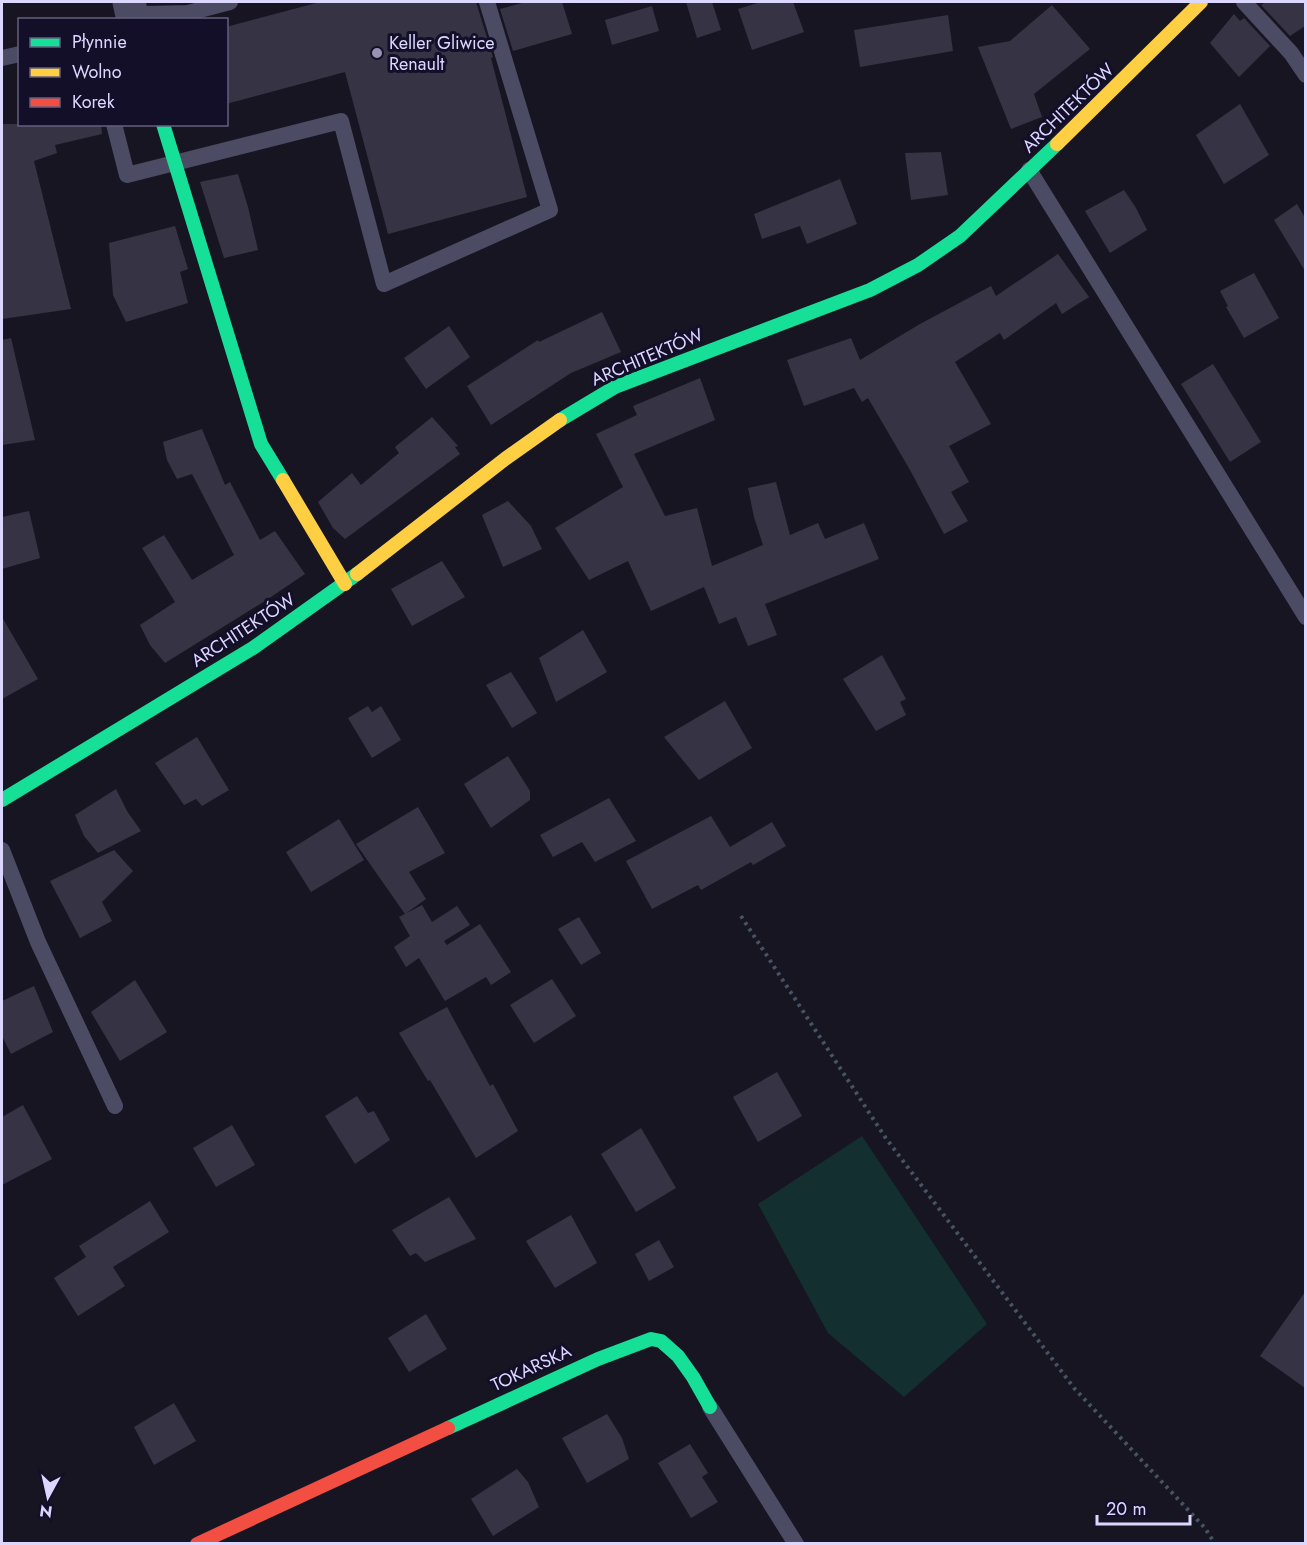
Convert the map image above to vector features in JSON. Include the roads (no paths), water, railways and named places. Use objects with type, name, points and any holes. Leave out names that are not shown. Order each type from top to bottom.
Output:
[{"type":"street","name":"ARCHITEKTÓW","points":[[2,800],[253,648],[345,584],[505,459],[575,410],[631,380],[870,290],[918,265],[960,236],[1201,2]]},
{"type":"street","points":[[164,126],[261,444],[345,584]]},
{"type":"street","name":"TOKARSKA","points":[[197,1544],[587,1364],[651,1339],[668,1345],[688,1368],[710,1407]]},
{"type":"lane","points":[[128,14],[188,13],[230,2]]},
{"type":"lane","points":[[115,126],[127,175],[341,121],[384,284],[550,210],[487,2]]},
{"type":"lane","points":[[1244,2],[1291,53],[1305,75]]},
{"type":"lane","points":[[2,58],[18,54]]},
{"type":"lane","points":[[1029,170],[1305,617]]},
{"type":"lane","points":[[2,850],[38,942],[115,1106]]},
{"type":"lane","name":"TOKARSKA","points":[[710,1407],[796,1544]]},
{"type":"place","name":"Keller Gliwice Renault","points":[[377,53]]}]
